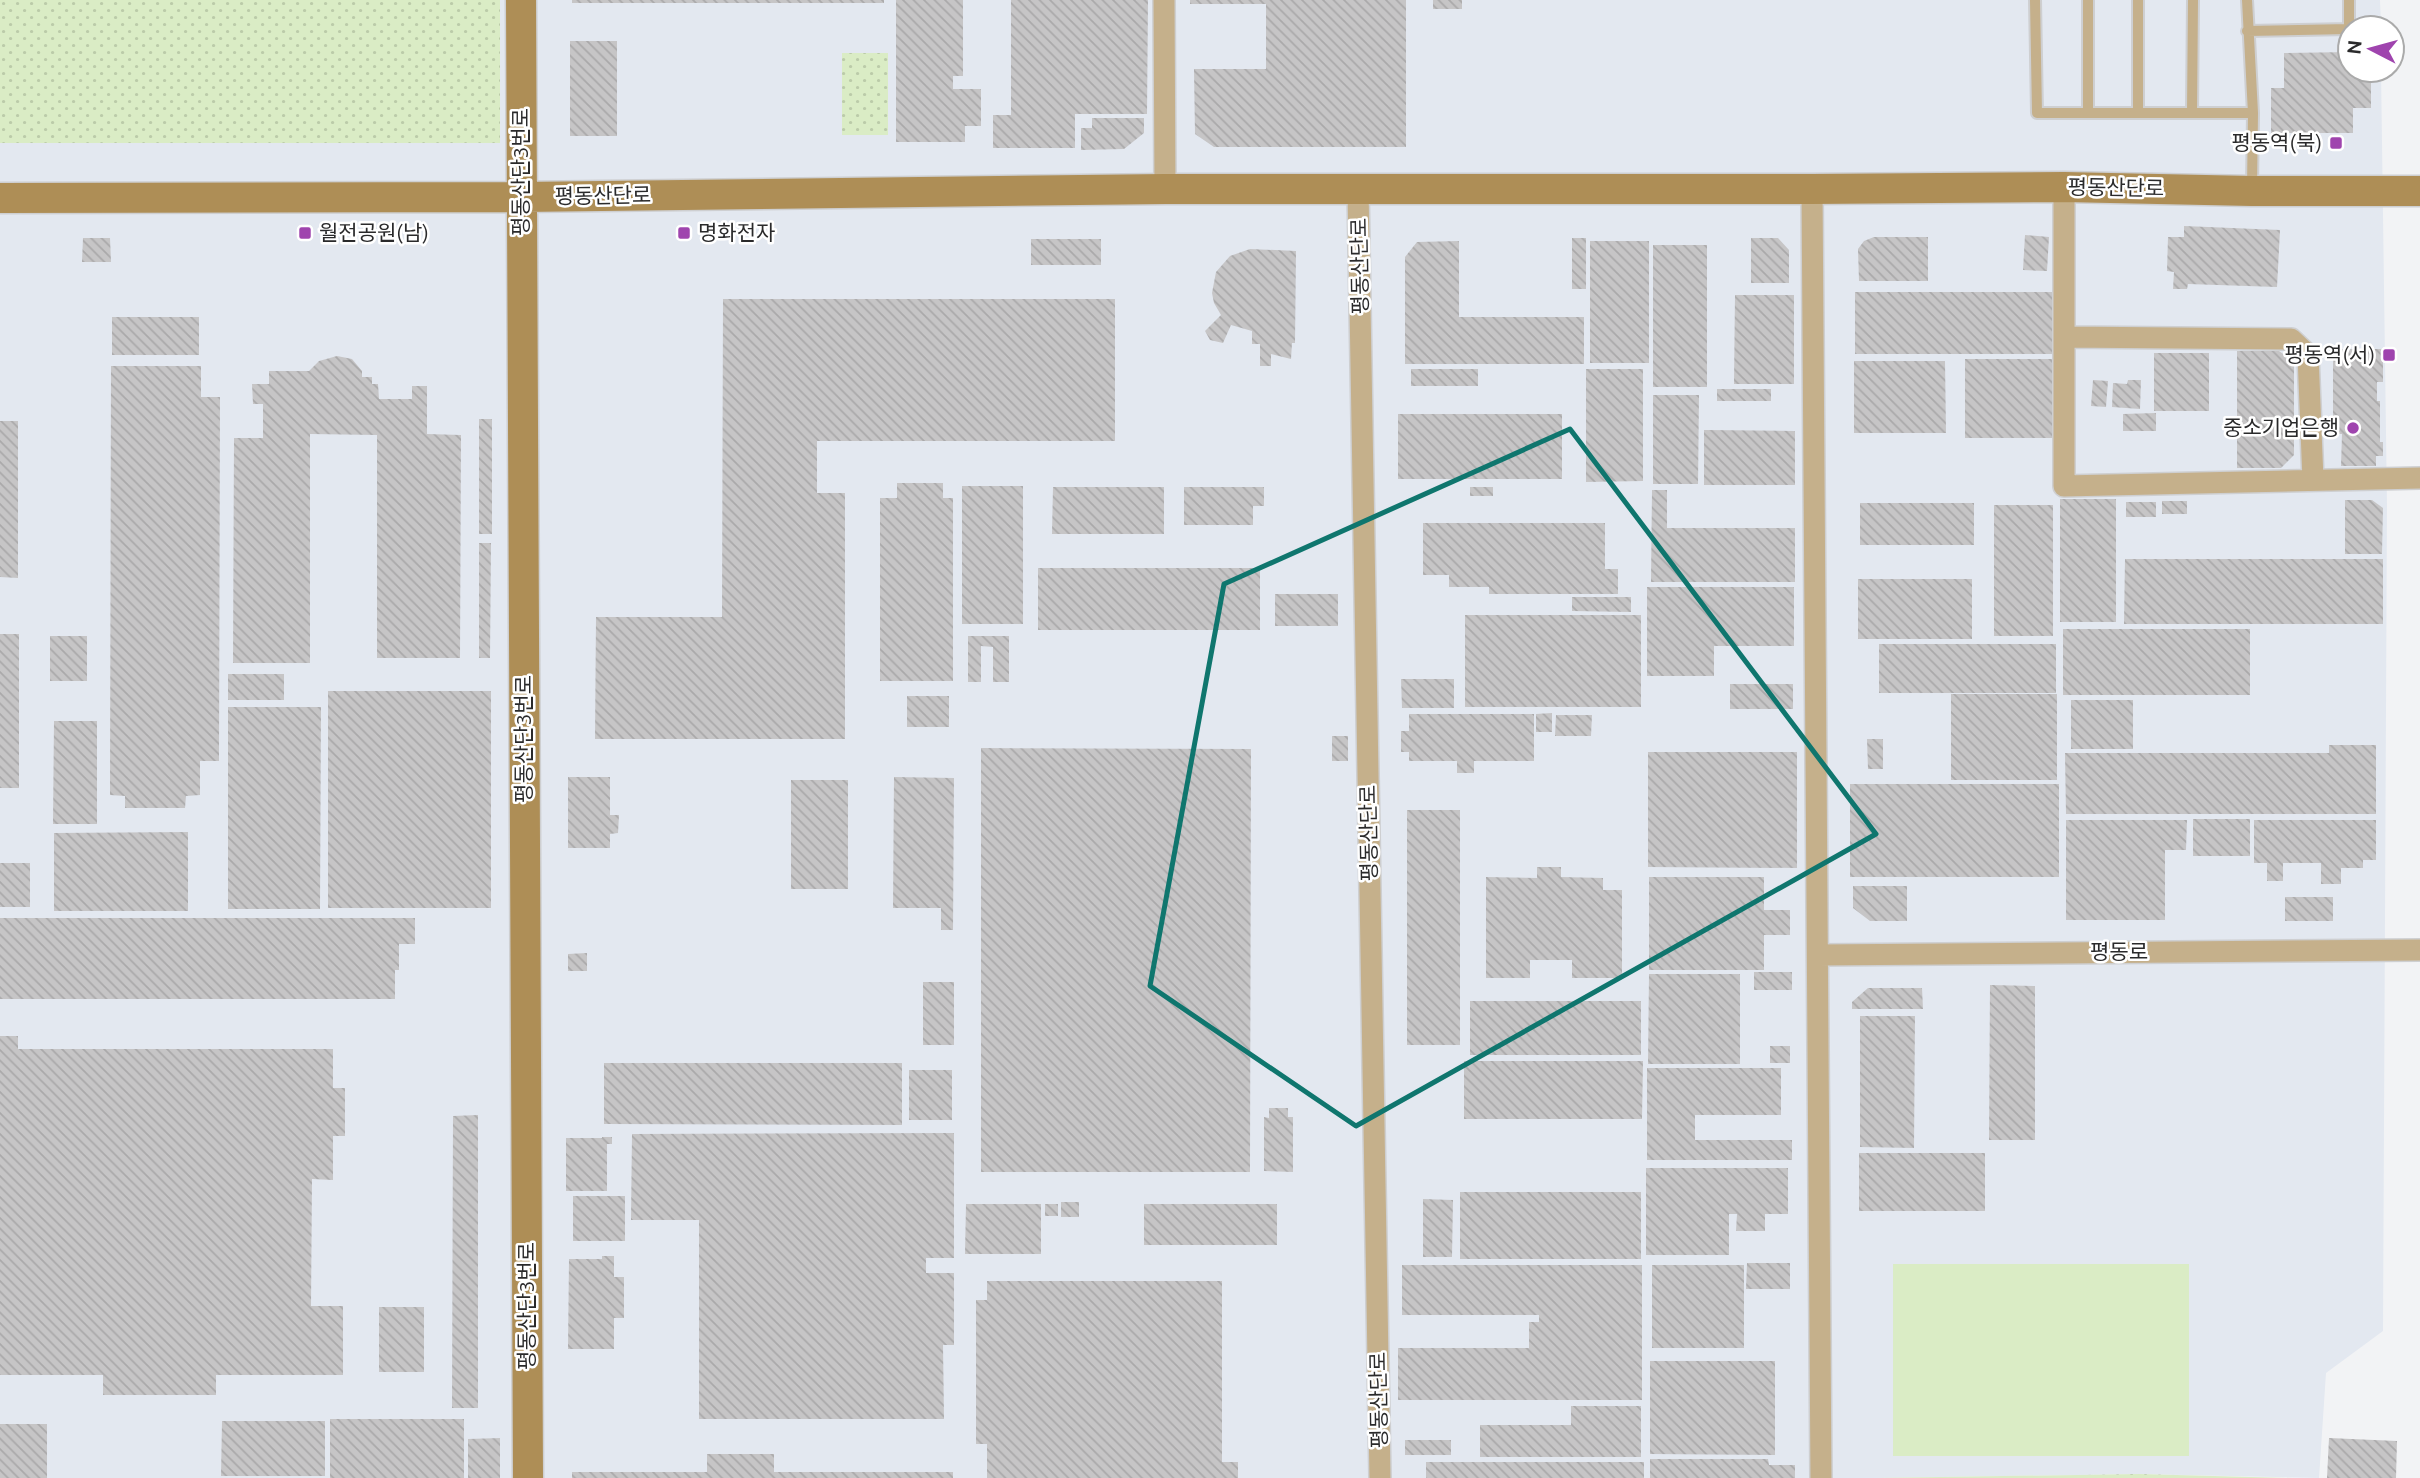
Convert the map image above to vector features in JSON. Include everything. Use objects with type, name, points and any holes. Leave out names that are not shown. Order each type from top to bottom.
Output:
[{"type":"street","name":"평동산단3번로","points":[[521,0],[528,1478]]},
{"type":"street","points":[[1164,0],[1165,189]]},
{"type":"street","name":"평동산단로","points":[[0,198],[521,197],[1359,188],[2064,187],[2420,191]]},
{"type":"street","points":[[2064,187],[2064,486],[2420,478]]},
{"type":"street","name":"평동산단로","points":[[1359,188],[1380,1478]]},
{"type":"street","points":[[1812,189],[1821,1478]]},
{"type":"street","points":[[2066,337],[2291,339],[2308,355],[2313,480]]},
{"type":"street","name":"평동로","points":[[1818,955],[2420,950]]},
{"type":"lane","points":[[2035,0],[2037,113],[2253,113]]},
{"type":"lane","points":[[2088,0],[2088,113]]},
{"type":"lane","points":[[2138,0],[2138,113]]},
{"type":"lane","points":[[2192,113],[2193,0]]},
{"type":"lane","points":[[2247,0],[2253,113],[2252,191]]},
{"type":"lane","points":[[2247,30],[2349,29],[2349,0]]},
{"type":"highlighted area","points":[[1570,429],[1876,834],[1356,1126],[1150,986],[1224,584]]},
{"type":"shaded area","points":[[0,0],[2380,0],[2380,14],[2336,14],[2336,84],[2381,84],[2387,505],[2383,1331],[2326,1373],[2319,1478],[2139,1474],[1876,1478],[0,1478]]},
{"type":"green space","points":[[0,0],[500,0],[500,143],[0,143]]},
{"type":"green space","points":[[842,53],[888,53],[888,135],[842,135]]},
{"type":"green space","points":[[1893,1264],[2189,1264],[2189,1456],[1893,1456]]},
{"type":"green space","points":[[2139,1474],[2292,1478],[1876,1478]]},
{"type":"building","points":[[572,0],[884,0],[884,3],[572,3]]},
{"type":"building","points":[[896,0],[963,0],[963,76],[953,76],[953,89],[981,89],[981,126],[965,126],[965,142],[896,142]]},
{"type":"building","points":[[1011,0],[1148,0],[1147,114],[1075,114],[1075,148],[993,148],[993,115],[1011,115]]},
{"type":"building","points":[[1190,0],[1406,0],[1406,147],[1214,147],[1195,134],[1194,69],[1266,69],[1266,4],[1190,4]]},
{"type":"building","points":[[1433,0],[1462,0],[1462,9],[1433,9]]},
{"type":"building","points":[[570,41],[617,41],[617,136],[570,136]]},
{"type":"building","points":[[2336,52],[2336,84],[2371,84],[2371,108],[2353,108],[2353,133],[2271,133],[2271,88],[2284,88],[2284,53]]},
{"type":"building","points":[[1092,118],[1144,118],[1144,133],[1124,149],[1081,150],[1081,128],[1092,128]]},
{"type":"building","points":[[2184,226],[2280,230],[2277,287],[2188,284],[2187,289],[2173,289],[2174,272],[2167,271],[2168,237],[2184,237]]},
{"type":"building","points":[[2025,235],[2049,237],[2047,271],[2023,270]]},
{"type":"building","points":[[1874,237],[1928,237],[1928,281],[1859,281],[1858,249],[1864,241]]},
{"type":"building","points":[[83,238],[110,238],[111,262],[82,262]]},
{"type":"building","points":[[1572,238],[1586,238],[1586,289],[1572,289]]},
{"type":"building","points":[[1751,238],[1778,238],[1789,250],[1789,283],[1751,283]]},
{"type":"building","points":[[1031,239],[1101,239],[1101,265],[1031,265]]},
{"type":"building","points":[[1459,241],[1459,317],[1584,317],[1584,364],[1405,364],[1405,257],[1417,242]]},
{"type":"building","points":[[1590,241],[1649,241],[1649,363],[1590,363]]},
{"type":"building","points":[[1653,245],[1707,245],[1707,387],[1653,387]]},
{"type":"building","points":[[1250,249],[1296,251],[1295,343],[1292,343],[1291,359],[1271,354],[1271,366],[1260,366],[1260,344],[1252,344],[1252,331],[1231,325],[1223,343],[1210,340],[1205,331],[1221,315],[1212,293],[1216,272],[1230,256]]},
{"type":"building","points":[[1855,292],[2061,292],[2061,354],[1855,354]]},
{"type":"building","points":[[1735,295],[1794,295],[1794,384],[1734,384]]},
{"type":"building","points":[[723,299],[1115,299],[1115,441],[817,441],[817,493],[845,493],[845,739],[595,739],[596,617],[722,617]]},
{"type":"building","points":[[112,317],[199,317],[199,355],[112,355]]},
{"type":"building","points":[[2333,349],[2383,349],[2383,382],[2377,382],[2377,401],[2380,401],[2380,442],[2383,442],[2383,456],[2376,456],[2376,466],[2341,466],[2342,434],[2333,434]]},
{"type":"building","points":[[2237,351],[2279,351],[2294,362],[2294,455],[2281,468],[2237,468]]},
{"type":"building","points":[[2154,353],[2209,353],[2209,411],[2154,411]]},
{"type":"building","points":[[337,356],[352,359],[362,371],[362,377],[372,377],[372,384],[378,384],[379,399],[412,399],[412,386],[427,386],[427,434],[461,435],[460,658],[377,658],[377,435],[310,434],[310,663],[233,663],[234,438],[263,438],[263,404],[253,404],[252,384],[269,384],[269,371],[309,371],[319,361]]},
{"type":"building","points":[[1965,359],[2060,359],[2060,438],[1965,438]]},
{"type":"building","points":[[1854,361],[1945,361],[1946,433],[1854,433]]},
{"type":"building","points":[[111,366],[201,366],[201,397],[220,397],[219,761],[200,761],[200,795],[186,796],[185,808],[125,808],[125,796],[110,795]]},
{"type":"building","points":[[1411,369],[1478,369],[1478,386],[1411,386]]},
{"type":"building","points":[[1586,369],[1643,369],[1643,481],[1586,482]]},
{"type":"building","points":[[2093,380],[2108,381],[2106,407],[2091,406]]},
{"type":"building","points":[[2128,380],[2141,380],[2140,409],[2112,407],[2113,383],[2127,384]]},
{"type":"building","points":[[1717,389],[1771,389],[1771,401],[1717,401]]},
{"type":"building","points":[[1653,395],[1699,395],[1698,484],[1653,484]]},
{"type":"building","points":[[2156,413],[2156,431],[2123,431],[2123,414]]},
{"type":"building","points":[[1398,414],[1562,414],[1562,479],[1398,479]]},
{"type":"building","points":[[479,419],[492,419],[492,534],[479,534]]},
{"type":"building","points":[[0,421],[18,421],[18,578],[0,577]]},
{"type":"building","points":[[1704,430],[1795,431],[1795,485],[1704,485]]},
{"type":"building","points":[[897,483],[943,483],[943,498],[953,498],[953,681],[880,681],[880,498],[897,498]]},
{"type":"building","points":[[962,486],[1023,486],[1023,624],[962,624]]},
{"type":"building","points":[[1053,487],[1164,487],[1164,534],[1052,534]]},
{"type":"building","points":[[1184,487],[1264,487],[1264,506],[1253,506],[1253,525],[1184,525]]},
{"type":"building","points":[[1470,487],[1493,487],[1493,496],[1470,496]]},
{"type":"building","points":[[1652,490],[1667,490],[1667,528],[1795,528],[1795,582],[1651,582]]},
{"type":"building","points":[[2060,499],[2116,499],[2116,622],[2060,622]]},
{"type":"building","points":[[2345,500],[2372,500],[2383,508],[2382,554],[2345,554]]},
{"type":"building","points":[[2162,501],[2187,501],[2187,514],[2162,514]]},
{"type":"building","points":[[2126,502],[2156,502],[2156,517],[2126,517]]},
{"type":"building","points":[[1860,503],[1974,503],[1974,545],[1860,545]]},
{"type":"building","points":[[1994,505],[2053,505],[2053,636],[1994,636]]},
{"type":"building","points":[[1423,523],[1605,523],[1605,569],[1618,569],[1618,594],[1489,594],[1489,587],[1449,587],[1449,575],[1423,575]]},
{"type":"building","points":[[479,543],[491,543],[490,658],[479,658]]},
{"type":"building","points":[[2125,559],[2383,559],[2383,624],[2124,624]]},
{"type":"building","points":[[1038,568],[1260,568],[1260,630],[1038,630]]},
{"type":"building","points":[[1858,579],[1972,579],[1972,639],[1858,639]]},
{"type":"building","points":[[1647,587],[1794,587],[1794,646],[1714,646],[1714,676],[1647,676]]},
{"type":"building","points":[[1275,594],[1338,594],[1338,626],[1275,626]]},
{"type":"building","points":[[1572,597],[1631,597],[1631,612],[1572,611]]},
{"type":"building","points":[[1465,615],[1641,615],[1641,707],[1465,707]]},
{"type":"building","points":[[2063,629],[2250,629],[2250,695],[2063,695]]},
{"type":"building","points":[[0,634],[19,634],[19,788],[0,788]]},
{"type":"building","points":[[50,636],[87,636],[87,681],[50,681]]},
{"type":"building","points":[[968,636],[1009,636],[1009,682],[993,682],[993,647],[981,646],[981,682],[968,682]]},
{"type":"building","points":[[1879,644],[2056,644],[2056,693],[1879,693]]},
{"type":"building","points":[[228,674],[284,674],[284,700],[228,700]]},
{"type":"building","points":[[1401,679],[1454,679],[1454,708],[1402,708]]},
{"type":"building","points":[[1730,684],[1793,684],[1793,709],[1730,709]]},
{"type":"building","points":[[328,691],[491,691],[491,908],[328,908]]},
{"type":"building","points":[[1951,694],[2057,694],[2057,780],[1951,780]]},
{"type":"building","points":[[907,696],[949,696],[949,727],[907,727]]},
{"type":"building","points":[[2071,700],[2133,700],[2133,749],[2071,749]]},
{"type":"building","points":[[228,707],[321,707],[320,909],[228,909]]},
{"type":"building","points":[[1552,713],[1552,732],[1536,732],[1536,714]]},
{"type":"building","points":[[1409,714],[1534,714],[1534,761],[1474,761],[1474,773],[1457,773],[1457,761],[1409,761],[1409,752],[1401,752],[1401,731],[1409,731]]},
{"type":"building","points":[[1556,715],[1592,715],[1591,736],[1555,736]]},
{"type":"building","points":[[54,721],[97,721],[97,824],[53,824]]},
{"type":"building","points":[[1332,736],[1348,736],[1348,761],[1332,761]]},
{"type":"building","points":[[1867,739],[1883,739],[1883,769],[1868,769]]},
{"type":"building","points":[[2329,745],[2376,745],[2376,814],[2066,814],[2065,753],[2329,753]]},
{"type":"building","points":[[981,748],[1251,749],[1250,1172],[981,1172]]},
{"type":"building","points":[[1648,752],[1797,752],[1797,868],[1648,867]]},
{"type":"building","points":[[568,777],[610,777],[610,815],[619,815],[618,833],[610,834],[610,848],[568,848]]},
{"type":"building","points":[[894,777],[954,778],[953,930],[941,930],[941,908],[893,908]]},
{"type":"building","points":[[791,780],[848,780],[848,889],[791,889]]},
{"type":"building","points":[[1850,784],[2059,784],[2059,877],[1850,877]]},
{"type":"building","points":[[1407,810],[1460,810],[1460,1045],[1407,1045]]},
{"type":"building","points":[[2193,819],[2250,819],[2250,856],[2193,856]]},
{"type":"building","points":[[2066,820],[2187,820],[2186,850],[2165,850],[2165,920],[2066,920]]},
{"type":"building","points":[[2254,820],[2376,820],[2376,860],[2363,860],[2363,868],[2341,868],[2341,884],[2321,884],[2321,863],[2283,863],[2283,881],[2267,881],[2267,863],[2254,863]]},
{"type":"building","points":[[188,832],[188,911],[54,911],[54,833]]},
{"type":"building","points":[[0,863],[30,863],[30,907],[0,907]]},
{"type":"building","points":[[1537,867],[1561,867],[1561,877],[1603,878],[1603,890],[1622,890],[1622,978],[1572,978],[1572,960],[1530,960],[1530,978],[1486,978],[1486,877],[1537,878]]},
{"type":"building","points":[[1649,877],[1764,877],[1764,910],[1790,910],[1790,935],[1764,935],[1764,970],[1649,970]]},
{"type":"building","points":[[1853,886],[1907,886],[1907,921],[1870,921],[1853,908]]},
{"type":"building","points":[[2285,897],[2333,897],[2333,921],[2285,921]]},
{"type":"building","points":[[0,918],[415,918],[415,944],[399,944],[399,970],[395,970],[395,999],[0,999]]},
{"type":"building","points":[[587,953],[587,971],[568,971],[568,954]]},
{"type":"building","points":[[1754,972],[1792,972],[1792,990],[1754,990]]},
{"type":"building","points":[[1649,974],[1740,974],[1740,1064],[1648,1064]]},
{"type":"building","points":[[923,982],[954,982],[954,1045],[923,1045]]},
{"type":"building","points":[[1990,985],[2035,986],[2035,1140],[1989,1140]]},
{"type":"building","points":[[1868,988],[1922,988],[1923,1009],[1852,1009],[1852,1002]]},
{"type":"building","points":[[1470,1001],[1641,1001],[1641,1055],[1470,1055]]},
{"type":"building","points":[[1860,1016],[1915,1016],[1914,1148],[1860,1147]]},
{"type":"building","points":[[0,1036],[18,1036],[18,1049],[333,1049],[333,1088],[345,1088],[345,1136],[333,1136],[333,1180],[312,1179],[311,1306],[343,1306],[343,1375],[216,1375],[216,1395],[103,1395],[103,1375],[0,1375]]},
{"type":"building","points":[[1770,1046],[1790,1046],[1790,1063],[1770,1063]]},
{"type":"building","points":[[1464,1061],[1643,1061],[1642,1119],[1464,1119]]},
{"type":"building","points":[[604,1063],[902,1063],[902,1125],[604,1124]]},
{"type":"building","points":[[1647,1068],[1781,1068],[1781,1115],[1695,1115],[1695,1140],[1792,1140],[1792,1160],[1647,1160]]},
{"type":"building","points":[[909,1070],[952,1070],[952,1120],[909,1120]]},
{"type":"building","points":[[1269,1108],[1288,1108],[1288,1117],[1293,1117],[1293,1172],[1264,1171],[1264,1117],[1269,1118]]},
{"type":"building","points":[[478,1115],[478,1408],[452,1408],[453,1116]]},
{"type":"building","points":[[954,1133],[954,1258],[926,1258],[926,1273],[954,1273],[954,1345],[943,1345],[944,1419],[699,1419],[699,1220],[631,1220],[632,1134]]},
{"type":"building","points":[[612,1137],[612,1144],[607,1144],[607,1191],[566,1191],[566,1138]]},
{"type":"building","points":[[1859,1153],[1985,1153],[1985,1211],[1859,1211]]},
{"type":"building","points":[[1646,1168],[1788,1168],[1788,1214],[1765,1214],[1765,1231],[1736,1231],[1737,1214],[1729,1214],[1729,1255],[1646,1255]]},
{"type":"building","points":[[1460,1192],[1641,1192],[1641,1259],[1460,1259]]},
{"type":"building","points":[[573,1196],[625,1196],[625,1241],[573,1241]]},
{"type":"building","points":[[1423,1199],[1453,1200],[1452,1257],[1423,1257]]},
{"type":"building","points":[[1061,1202],[1079,1202],[1079,1217],[1061,1217]]},
{"type":"building","points":[[966,1204],[1041,1204],[1041,1254],[965,1254]]},
{"type":"building","points":[[1045,1204],[1058,1204],[1058,1216],[1045,1216]]},
{"type":"building","points":[[1144,1204],[1277,1204],[1277,1245],[1144,1245]]},
{"type":"building","points":[[602,1256],[614,1256],[614,1277],[624,1277],[624,1318],[614,1318],[614,1349],[568,1349],[569,1259],[602,1259]]},
{"type":"building","points":[[1747,1263],[1790,1263],[1790,1289],[1746,1289]]},
{"type":"building","points":[[1402,1265],[1642,1265],[1642,1400],[1398,1400],[1398,1348],[1529,1348],[1529,1322],[1539,1322],[1539,1315],[1402,1315]]},
{"type":"building","points":[[1652,1265],[1744,1265],[1744,1348],[1652,1348]]},
{"type":"building","points":[[987,1281],[1222,1281],[1222,1462],[1238,1462],[1238,1478],[987,1478],[987,1444],[976,1444],[976,1300],[987,1300]]},
{"type":"building","points":[[379,1307],[424,1307],[424,1372],[379,1372]]},
{"type":"building","points":[[1650,1361],[1775,1361],[1775,1455],[1650,1454]]},
{"type":"building","points":[[1571,1406],[1641,1406],[1641,1457],[1480,1457],[1480,1425],[1571,1425]]},
{"type":"building","points":[[330,1419],[464,1419],[464,1478],[330,1478]]},
{"type":"building","points":[[222,1421],[325,1421],[325,1476],[221,1476]]},
{"type":"building","points":[[0,1424],[47,1424],[47,1478],[0,1478]]},
{"type":"building","points":[[500,1438],[500,1478],[468,1478],[468,1439]]},
{"type":"building","points":[[2329,1438],[2397,1441],[2396,1478],[2327,1478]]},
{"type":"building","points":[[1405,1440],[1451,1440],[1451,1455],[1405,1455]]},
{"type":"building","points":[[707,1454],[774,1454],[774,1472],[953,1472],[953,1478],[572,1478],[572,1472],[707,1472]]},
{"type":"building","points":[[1650,1459],[1768,1459],[1769,1465],[1795,1465],[1795,1478],[1650,1478]]},
{"type":"building","points":[[1426,1462],[1644,1462],[1644,1478],[1426,1478]]},
{"type":"place","name":"평동역(북)","points":[[2336,143]]},
{"type":"place","name":"월전공원(남)","points":[[305,233]]},
{"type":"place","name":"명화전자","points":[[684,233]]},
{"type":"place","name":"평동역(서)","points":[[2389,355]]},
{"type":"place","name":"중소기업은행","points":[[2353,428]]}]
